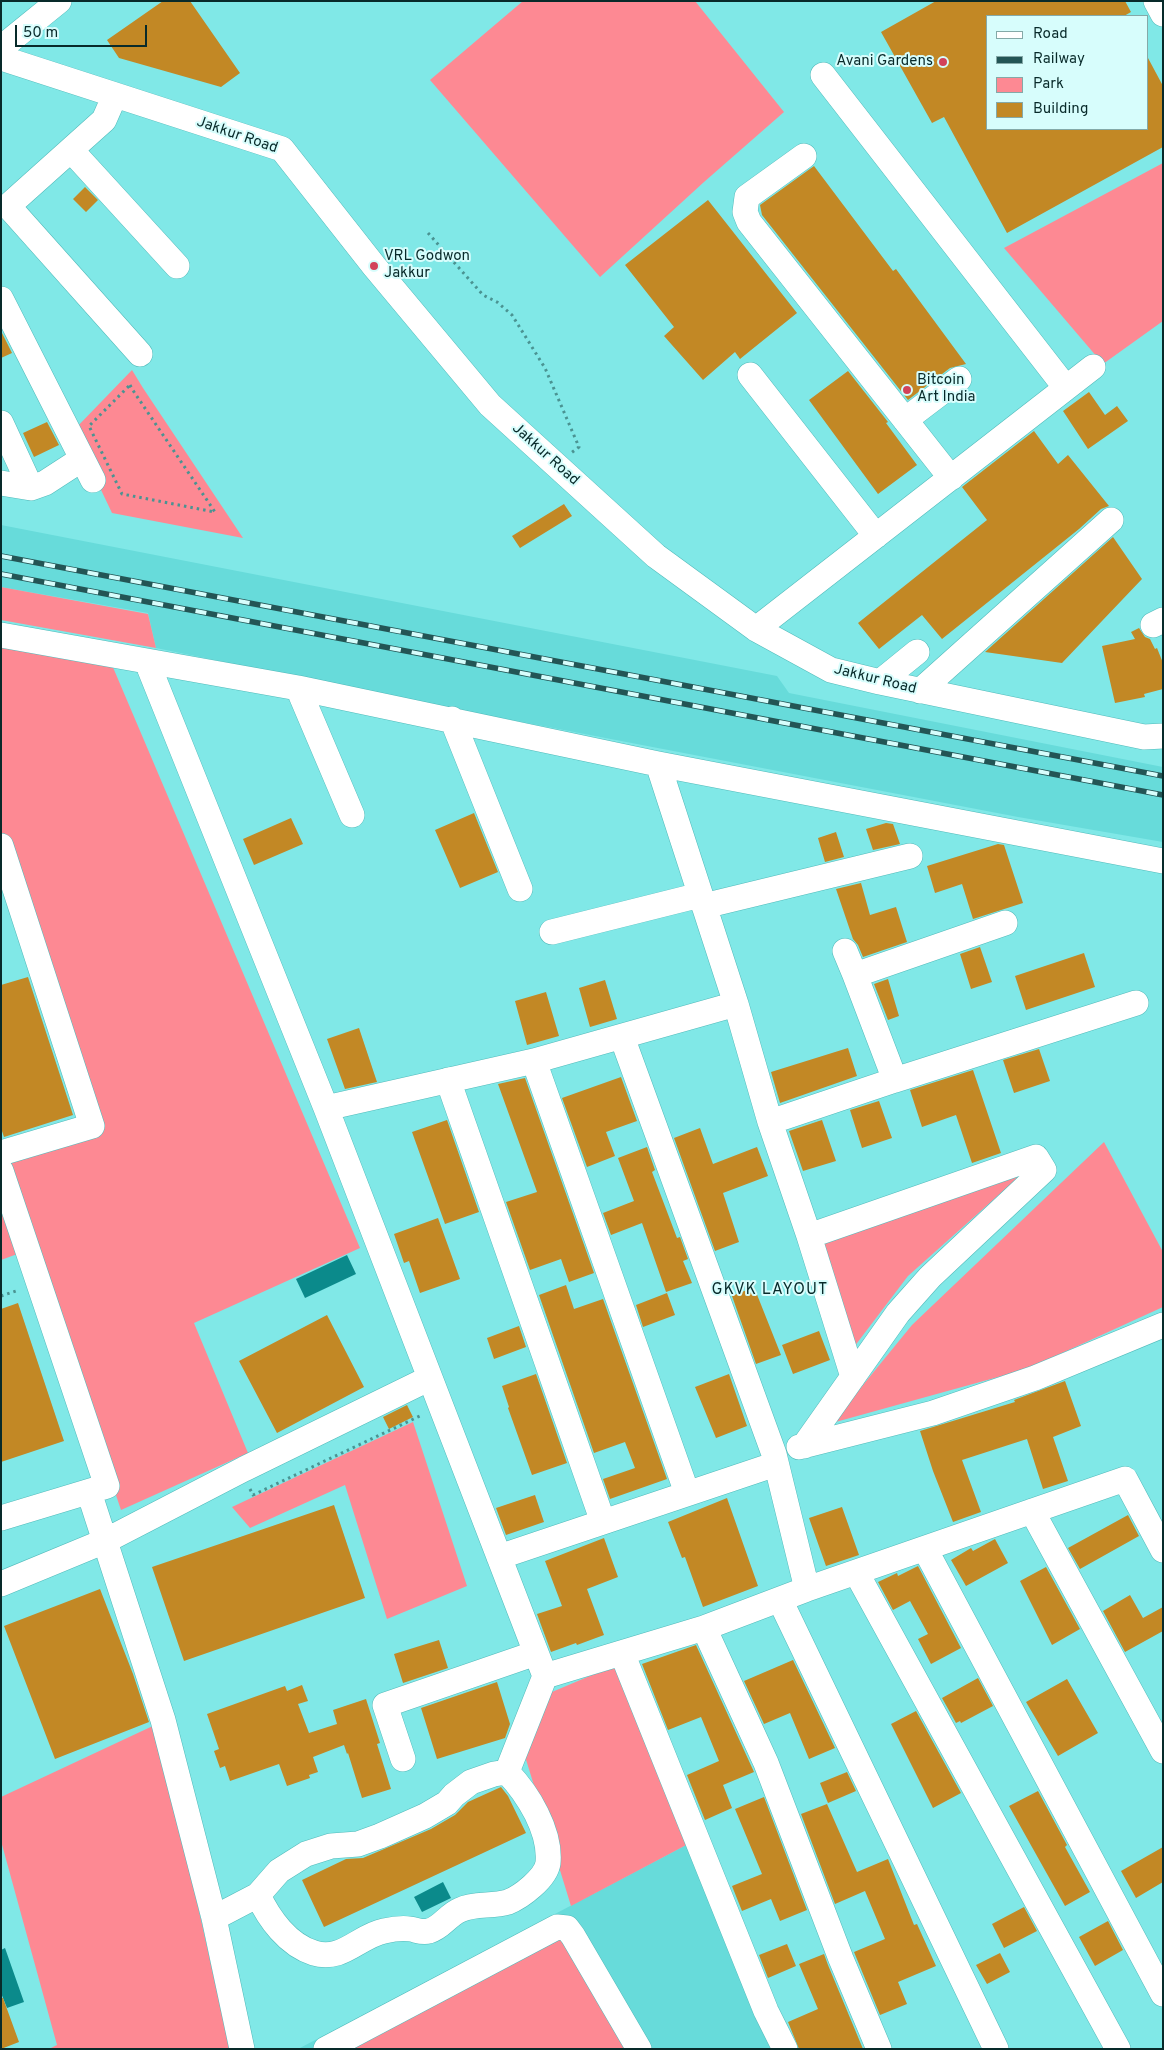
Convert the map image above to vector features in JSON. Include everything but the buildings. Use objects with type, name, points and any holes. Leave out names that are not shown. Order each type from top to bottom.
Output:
[{"type":"street","points":[[1,48],[59,1]]},
{"type":"street","points":[[1156,1],[1163,14]]},
{"type":"street","name":"Jakkur Road","points":[[1,58],[282,148],[374,266],[490,405],[656,556],[756,629],[831,670],[920,691],[1144,737],[1163,736]]},
{"type":"street","points":[[822,75],[1066,388]]},
{"type":"street","points":[[114,95],[104,120],[8,206],[140,354]]},
{"type":"street","points":[[71,150],[177,266]]},
{"type":"street","points":[[804,156],[747,197],[745,212],[749,222],[831,310],[905,420],[951,478]]},
{"type":"street","points":[[1,299],[87,469],[31,488],[1,483]]},
{"type":"street","points":[[756,629],[1093,367]]},
{"type":"street","points":[[750,375],[876,536]]},
{"type":"street","points":[[905,420],[959,379]]},
{"type":"street","points":[[1,423],[31,488]]},
{"type":"street","points":[[920,691],[1111,520]]},
{"type":"street","points":[[1,635],[298,688],[658,764],[1163,861]]},
{"type":"street","points":[[880,682],[917,652]]},
{"type":"street","points":[[147,662],[326,1108],[498,1557],[546,1676],[506,1772]]},
{"type":"street","points":[[298,688],[352,816]]},
{"type":"street","points":[[452,719],[520,889]]},
{"type":"street","points":[[658,764],[736,1004],[770,1122],[809,1236],[853,1377]]},
{"type":"street","points":[[1,846],[92,1126],[1,1153]]},
{"type":"street","points":[[552,932],[910,856]]},
{"type":"street","points":[[855,975],[1005,923]]},
{"type":"street","points":[[845,951],[895,1080]]},
{"type":"street","points":[[770,1122],[1136,1003]]},
{"type":"street","points":[[326,1108],[534,1061],[622,1038],[736,1004]]},
{"type":"street","points":[[622,1038],[775,1459],[807,1589]]},
{"type":"street","points":[[534,1061],[687,1494]]},
{"type":"street","points":[[448,1080],[603,1522]]},
{"type":"street","points":[[804,1446],[898,1313],[930,1278],[1044,1170],[1036,1158],[809,1236]]},
{"type":"street","points":[[1,1171],[107,1486],[1,1518]]},
{"type":"street","points":[[498,1557],[687,1494],[804,1446],[933,1413],[1034,1378],[1163,1325]]},
{"type":"street","points":[[1,1584],[105,1541],[243,1470],[430,1378]]},
{"type":"street","points":[[546,1676],[704,1628],[807,1589],[1125,1479],[1163,1550]]},
{"type":"street","points":[[89,1492],[163,1720],[214,1918],[242,2049]]},
{"type":"street","points":[[1032,1511],[1163,1751]]},
{"type":"street","points":[[925,1548],[1163,1994]]},
{"type":"street","points":[[856,1572],[1118,2049]]},
{"type":"street","points":[[780,1600],[996,2049]]},
{"type":"street","points":[[704,1628],[766,1763],[841,1959],[879,2049]]},
{"type":"street","points":[[403,1759],[385,1704],[536,1653]]},
{"type":"street","points":[[622,1653],[766,2011],[785,2049]]},
{"type":"street","points":[[214,1918],[258,1895],[279,1871],[306,1854],[331,1846],[358,1844],[380,1836],[447,1804],[462,1788],[472,1782],[506,1772]]},
{"type":"street","points":[[258,1895],[271,1919],[286,1935],[305,1950],[325,1955],[343,1952],[364,1938],[382,1931],[403,1929],[427,1932],[434,1930],[459,1910],[476,1906],[497,1905],[509,1901],[532,1887],[548,1865],[545,1842],[538,1819],[524,1793],[506,1772]]},
{"type":"street","points":[[326,2049],[556,1927],[567,1928],[573,1936],[639,2049]]},
{"type":"path","points":[[428,233],[483,295],[497,302],[512,315],[545,368],[579,447],[554,464]]},
{"type":"path","points":[[130,385],[215,512],[122,494],[89,426],[130,385]]},
{"type":"path","points":[[243,1470],[253,1495],[441,1406]]},
{"type":"shaded area","points":[[1,525],[777,676],[789,693],[1163,767],[1163,842],[1018,817],[454,709],[156,648],[148,613],[1,587]]},
{"type":"shaded area","points":[[347,1255],[356,1274],[305,1298],[296,1279]]},
{"type":"shaded area","points":[[690,1843],[771,2049],[298,2049]]},
{"type":"shaded area","points":[[443,1882],[451,1898],[422,1912],[414,1897]]},
{"type":"shaded area","points":[[5,1948],[24,2002],[7,2008],[1,1993],[1,1950]]},
{"type":"green space","points":[[523,1],[695,1],[784,112],[600,277],[430,80]]},
{"type":"green space","points":[[1163,163],[1163,321],[1103,364],[1004,248]]},
{"type":"green space","points":[[132,370],[243,538],[112,513],[73,431]]},
{"type":"green space","points":[[1,587],[148,614],[156,648],[1,620]]},
{"type":"green space","points":[[1,644],[112,665],[360,1248],[194,1323],[248,1453],[121,1510],[3,1160],[99,1130],[1,832]]},
{"type":"green space","points":[[1104,1142],[1163,1252],[1163,1307],[1027,1369],[832,1423],[912,1325]]},
{"type":"green space","points":[[1021,1175],[908,1276],[854,1347],[822,1242]]},
{"type":"green space","points":[[1,1196],[20,1253],[1,1260]]},
{"type":"green space","points":[[413,1422],[467,1586],[387,1619],[345,1485],[250,1528],[232,1507]]},
{"type":"green space","points":[[618,1664],[690,1843],[571,1906],[524,1753],[552,1692]]},
{"type":"green space","points":[[157,1724],[230,2049],[49,2049],[57,2045],[1,1841],[1,1797]]},
{"type":"green space","points":[[560,1937],[630,2049],[349,2049]]},
{"type":"railway","points":[[1,556],[1163,776]]},
{"type":"railway","points":[[1,574],[1163,795]]},
{"type":"place","name":"Avani Gardens","points":[[943,62]]},
{"type":"place","name":"VRL Godwon Jakkur","points":[[374,266]]},
{"type":"place","name":"Bitcoin Art India","points":[[907,390]]},
{"type":"district","name":"GKVK LAYOUT","points":[[770,1291]]}]
